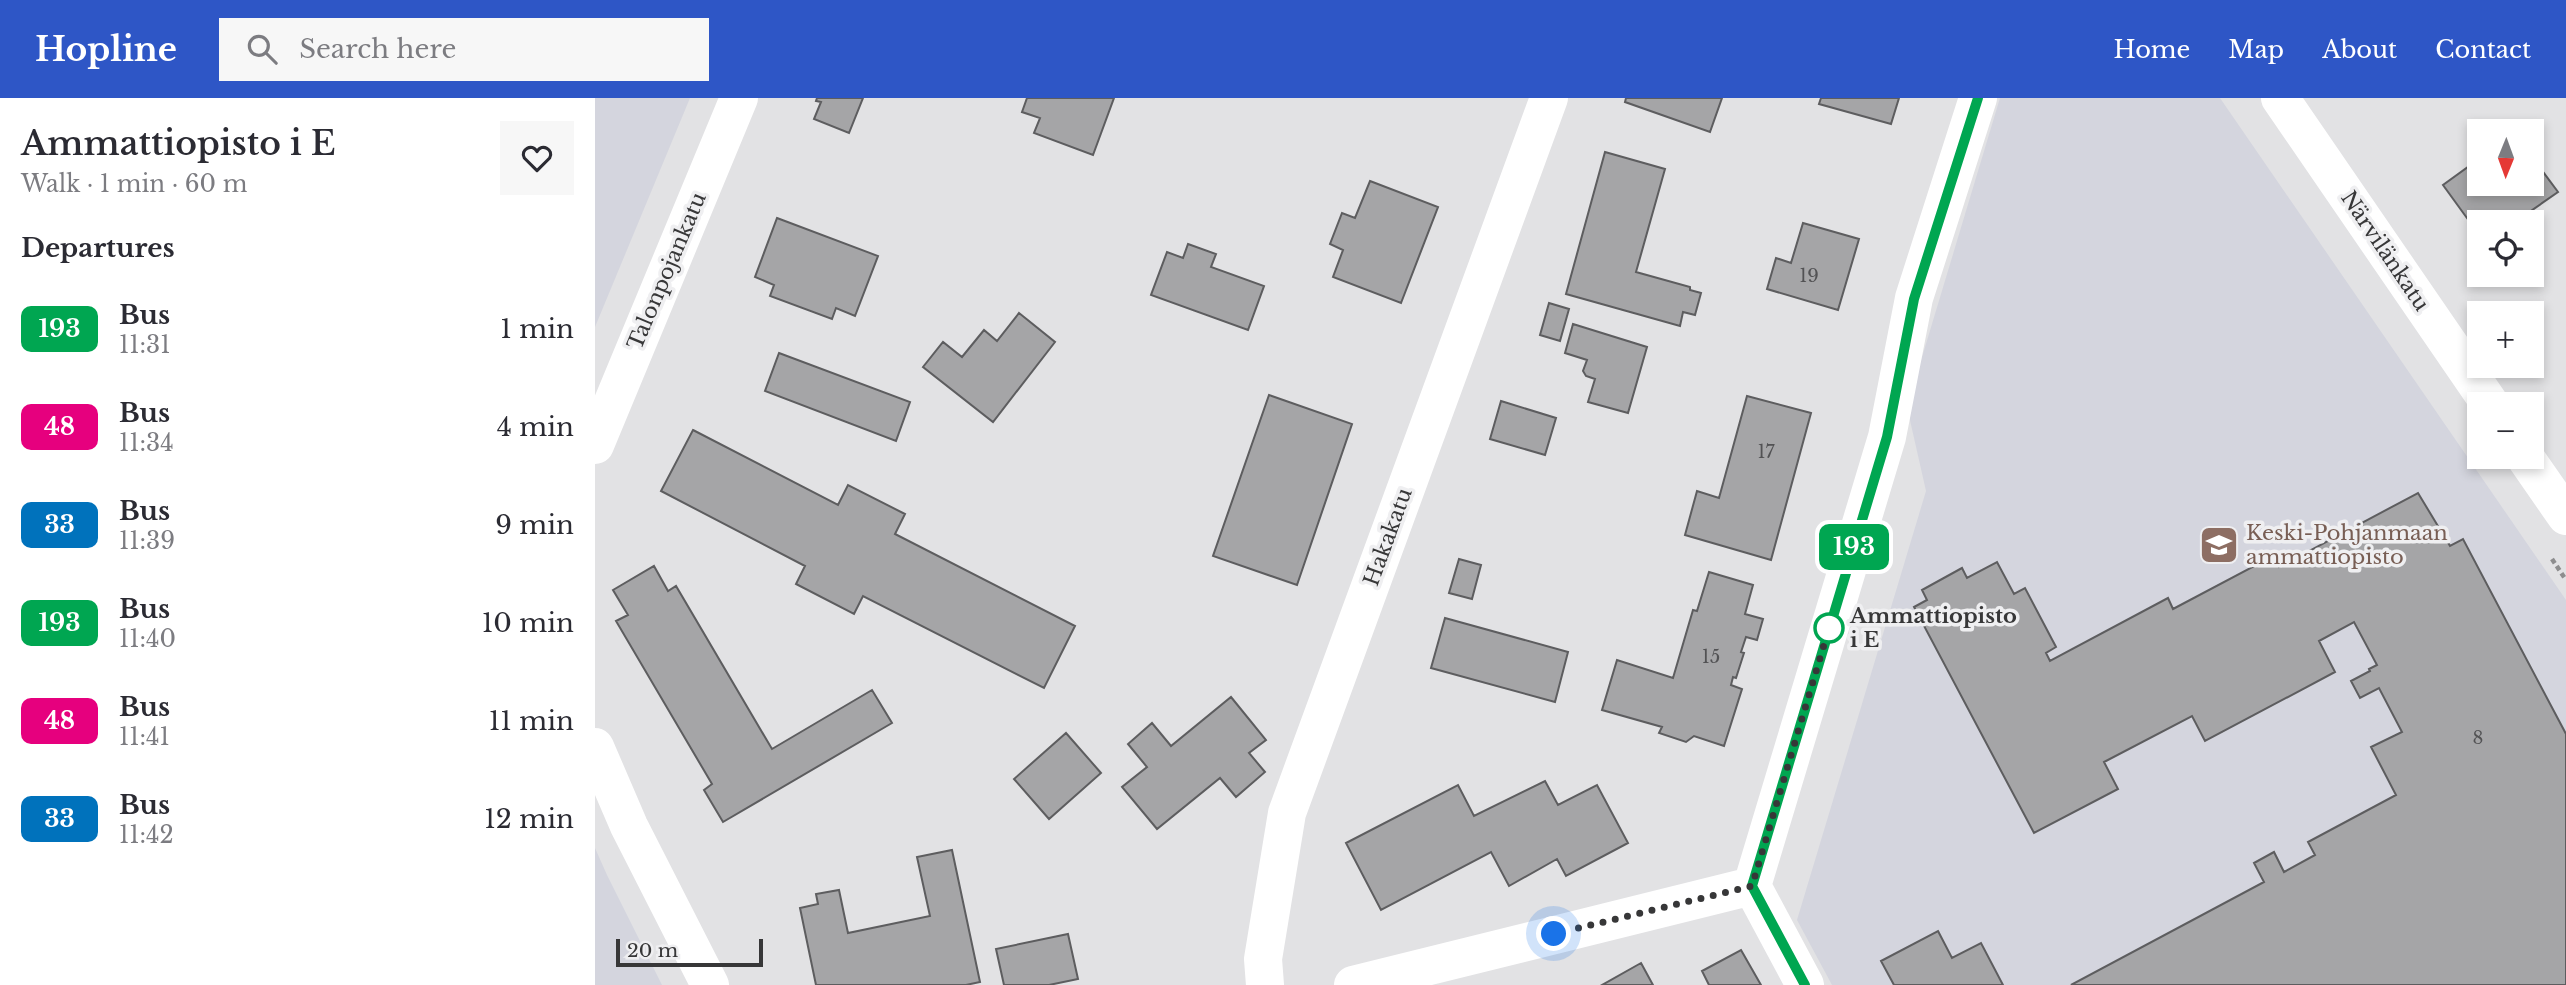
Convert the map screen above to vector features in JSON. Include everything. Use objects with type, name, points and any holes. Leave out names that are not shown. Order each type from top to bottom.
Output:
[{"type":"street","name":"Talonpojankatu","points":[[595,445],[739,98]]},
{"type":"street","name":"Hakakatu","points":[[1265,985],[1263,959],[1287,813],[1549,98]]},
{"type":"street","points":[[1805,985],[1752,886],[1887,437],[1914,299],[1978,98]]},
{"type":"street","name":"Närvilänkatu","points":[[2280,98],[2482,392]]},
{"type":"street","points":[[2533,469],[2566,516]]},
{"type":"street","points":[[595,747],[629,826],[710,985]]},
{"type":"street","points":[[1353,985],[1752,886]]},
{"type":"shaded area","points":[[595,98],[690,98],[595,327]]},
{"type":"shaded area","name":"Keski-Pohjanmaan ammattiopisto","points":[[2000,98],[2220,98],[2467,456],[2467,469],[2476,469],[2566,600],[2566,985],[1832,985],[1797,920],[1926,491],[1907,407]]},
{"type":"shaded area","points":[[595,848],[607,875],[662,985],[595,985]]},
{"type":"building","points":[[817,98],[863,98],[849,133],[814,119],[821,102],[816,101]]},
{"type":"building","points":[[1027,98],[1114,98],[1093,155],[1034,133],[1040,118],[1022,112]]},
{"type":"building","points":[[1626,98],[1722,98],[1710,132],[1625,102]]},
{"type":"building","points":[[1821,98],[1899,98],[1891,124],[1819,104]]},
{"type":"building","points":[[1605,152],[1665,169],[1636,272],[1690,287],[1690,290],[1701,293],[1695,315],[1683,312],[1680,326],[1566,294]]},
{"type":"building","points":[[2467,168],[2467,196],[2545,196],[2545,174],[2558,192],[2532,210],[2467,210],[2467,218],[2443,185]]},
{"type":"building","points":[[1370,181],[1438,207],[1401,303],[1333,277],[1343,250],[1330,244],[1342,213],[1355,218]]},
{"type":"building","points":[[777,218],[878,256],[855,316],[836,308],[832,319],[770,296],[774,285],[755,277]]},
{"type":"building","points":[[1803,223],[1859,239],[1838,310],[1767,289],[1776,258],[1791,263]]},
{"type":"building","points":[[1188,244],[1216,254],[1211,267],[1264,286],[1248,330],[1151,295],[1167,252],[1183,258]]},
{"type":"building","points":[[1549,303],[1569,309],[1560,341],[1540,335]]},
{"type":"building","points":[[1019,313],[1055,342],[993,422],[923,367],[943,342],[962,357],[984,330],[997,341]]},
{"type":"building","points":[[1573,324],[1647,347],[1628,413],[1588,402],[1595,379],[1586,376],[1583,371],[1587,360],[1565,353]]},
{"type":"building","points":[[779,353],[910,402],[896,441],[765,391]]},
{"type":"building","points":[[1269,395],[1352,424],[1297,585],[1213,556]]},
{"type":"building","points":[[1747,396],[1811,413],[1771,560],[1685,535],[1697,491],[1719,498]]},
{"type":"building","points":[[1501,401],[1556,418],[1545,455],[1490,439]]},
{"type":"building","points":[[693,430],[838,505],[848,485],[905,514],[895,534],[1075,626],[1044,688],[863,596],[854,614],[796,584],[805,566],[661,491]]},
{"type":"building","points":[[2418,493],[2450,546],[2463,539],[2566,734],[2566,985],[2071,985],[2264,882],[2254,863],[2274,852],[2284,872],[2315,855],[2308,842],[2396,795],[2371,747],[2402,732],[2379,688],[2360,698],[2351,681],[2377,665],[2354,622],[2319,641],[2335,672],[2205,741],[2192,716],[2104,762],[2118,789],[2034,833],[1914,607],[1927,600],[1922,590],[1962,568],[1967,578],[1997,562],[2014,594],[2025,588],[2056,647],[2046,653],[2050,661],[2168,598],[2173,609],[2273,556],[2279,567]]},
{"type":"building","points":[[1459,559],[1481,565],[1472,599],[1449,593]]},
{"type":"building","points":[[654,566],[668,591],[676,586],[772,749],[872,690],[892,723],[723,822],[704,790],[712,784],[616,621],[628,615],[613,590]]},
{"type":"building","points":[[1709,572],[1753,585],[1745,614],[1763,619],[1757,640],[1746,637],[1736,678],[1733,677],[1731,685],[1742,689],[1724,746],[1694,736],[1686,742],[1659,733],[1662,727],[1602,710],[1617,660],[1673,678],[1693,610],[1697,611]]},
{"type":"building","points":[[1445,618],[1568,652],[1555,702],[1431,668]]},
{"type":"building","points":[[1231,697],[1266,740],[1249,753],[1265,772],[1236,797],[1220,778],[1157,829],[1122,787],[1147,767],[1128,744],[1152,723],[1171,746]]},
{"type":"building","points":[[1066,733],[1101,773],[1049,819],[1014,779]]},
{"type":"building","points":[[1545,781],[1558,805],[1597,785],[1628,843],[1566,876],[1557,859],[1509,886],[1491,852],[1381,910],[1346,843],[1458,785],[1474,816]]},
{"type":"building","points":[[952,850],[980,982],[966,985],[816,985],[800,908],[818,904],[816,894],[839,890],[848,933],[930,916],[917,857]]},
{"type":"building","points":[[1938,931],[1952,958],[1981,943],[2003,985],[1894,985],[1881,961]]},
{"type":"building","points":[[1068,934],[1078,979],[1049,985],[1004,985],[996,949]]},
{"type":"building","points":[[1741,950],[1761,985],[1709,985],[1702,971]]},
{"type":"building","points":[[1641,963],[1653,985],[1602,985]]},
{"type":"bus line","name":"193","points":[[1805,985],[1752,886],[1887,437],[1914,299],[1978,98]]},
{"type":"place","name":"Keski-Pohjanmaan ammattiopisto","points":[[2219,545]]},
{"type":"place","name":"Ammattiopisto i E","points":[[1829,628]]},
{"type":"route","points":[[1554,934],[1752,886],[1829,628]]}]
